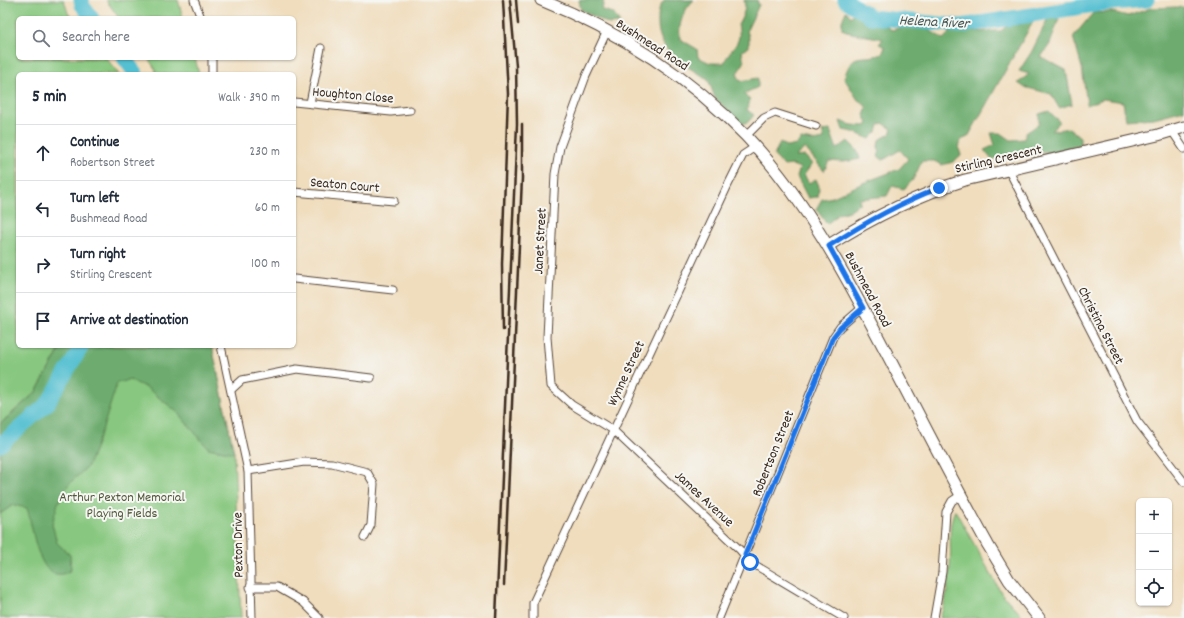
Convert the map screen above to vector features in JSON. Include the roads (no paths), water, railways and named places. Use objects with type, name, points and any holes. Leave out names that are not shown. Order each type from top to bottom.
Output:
[{"type":"main road","name":"Bushmead Road","points":[[542,0],[606,31],[676,75],[715,106],[746,136],[755,147],[798,201],[829,246],[961,495],[1009,580],[1039,618]]},
{"type":"main road","name":"Stirling Crescent","points":[[829,246],[852,230],[906,201],[966,180],[1009,171],[1184,127]]},
{"type":"street","points":[[194,0],[200,16]]},
{"type":"street","name":"Janet Street","points":[[606,31],[586,76],[560,147],[555,174],[548,337],[551,386],[572,405],[613,430]]},
{"type":"street","points":[[310,103],[321,48]]},
{"type":"street","points":[[212,60],[212,72]]},
{"type":"street","name":"Houghton Close","points":[[296,102],[391,112],[410,110]]},
{"type":"street","points":[[746,136],[764,118],[775,113],[816,126]]},
{"type":"street","points":[[1172,131],[1184,149]]},
{"type":"street","name":"Wynne Street","points":[[533,618],[533,603],[727,187],[743,156],[755,147]]},
{"type":"street","name":"Christina Street","points":[[1009,171],[1137,421],[1184,482]]},
{"type":"street","name":"Seaton Court","points":[[296,192],[394,201]]},
{"type":"street","points":[[296,279],[393,290]]},
{"type":"street","name":"Robertson Street","points":[[719,618],[833,337],[840,328],[863,308]]},
{"type":"street","name":"Pexton Drive","points":[[221,348],[248,471],[252,618]]},
{"type":"street","points":[[231,390],[242,380],[297,369],[371,378]]},
{"type":"street","name":"James Avenue","points":[[613,430],[745,555],[750,562],[844,618]]},
{"type":"street","points":[[248,471],[304,462],[332,464],[367,472],[374,484],[371,525],[365,537]]},
{"type":"street","points":[[934,618],[942,572],[946,512],[952,501],[961,495]]},
{"type":"street","points":[[250,588],[277,587],[303,602],[318,618]]},
{"type":"waterway","name":"Helena River","points":[[81,0],[82,5],[90,16]]},
{"type":"waterway","name":"Helena River","points":[[845,0],[871,17],[961,26],[1100,4],[1147,0]]},
{"type":"waterway","name":"Helena River","points":[[126,60],[134,72]]},
{"type":"waterway","name":"Helena River","points":[[0,445],[47,404],[81,348]]},
{"type":"railway","points":[[503,0],[508,94],[502,264],[503,330]]},
{"type":"railway","points":[[496,618],[517,124],[516,66],[510,0]]},
{"type":"railway","points":[[516,0],[518,24]]},
{"type":"railway","points":[[504,585],[522,178],[522,124]]},
{"type":"park label","name":"Arthur Pexton Memorial Playing Fields","points":[[122,504]]}]
